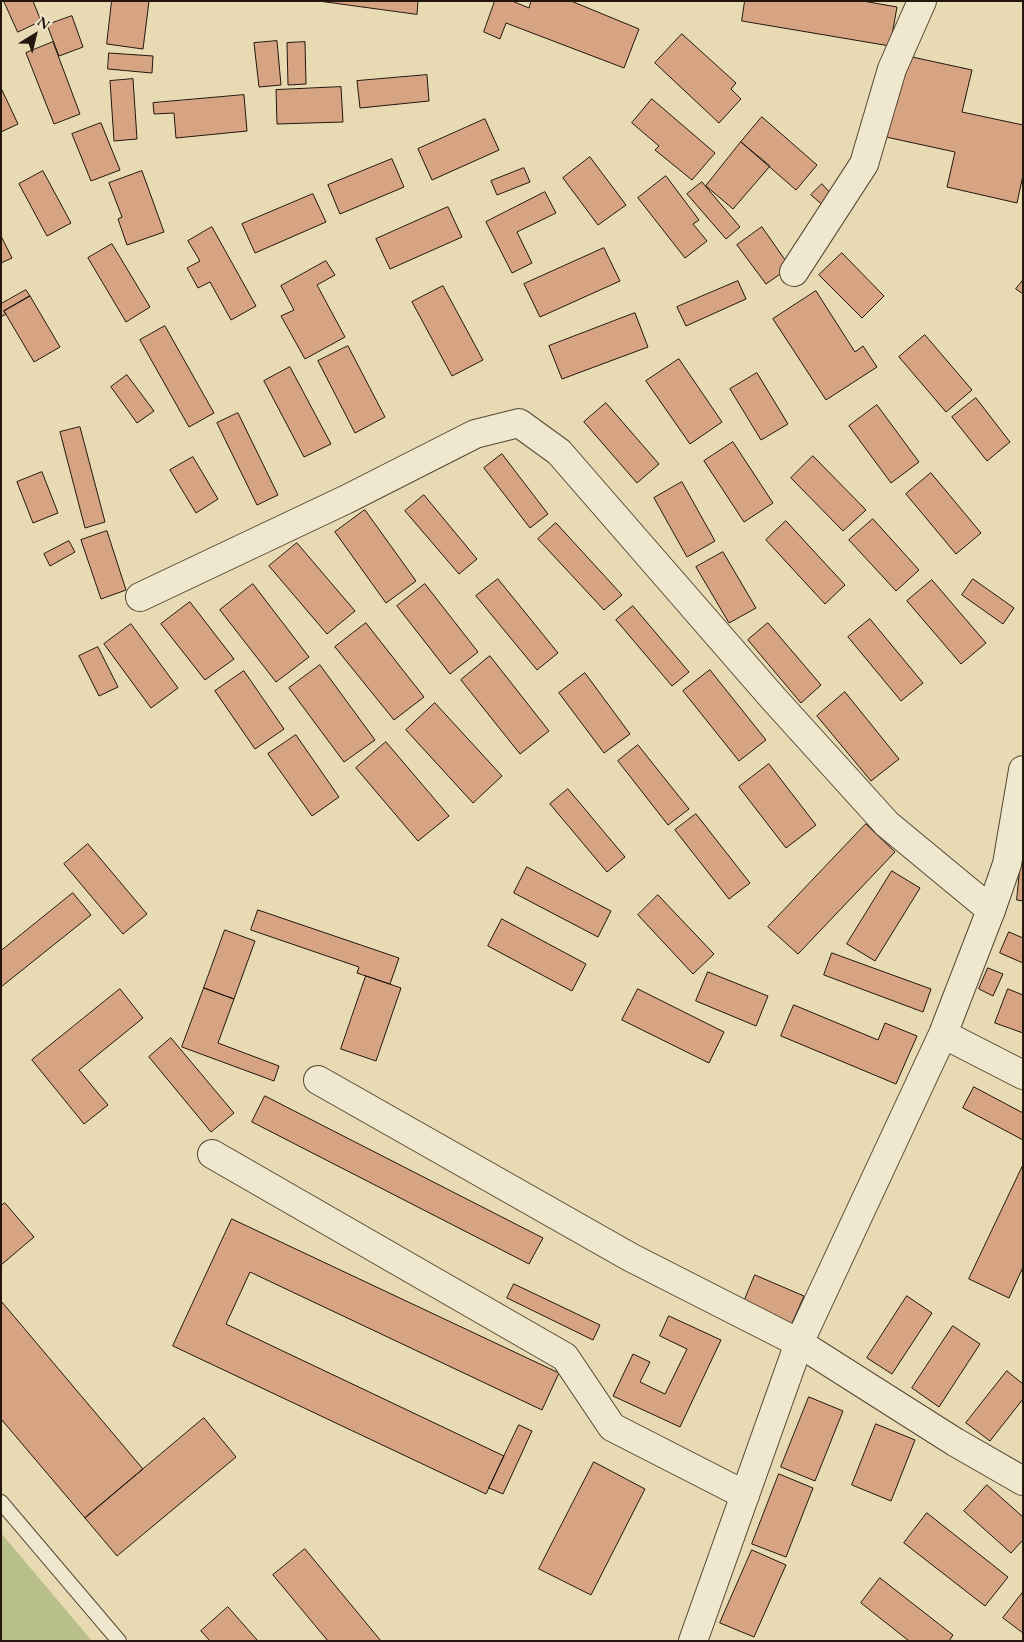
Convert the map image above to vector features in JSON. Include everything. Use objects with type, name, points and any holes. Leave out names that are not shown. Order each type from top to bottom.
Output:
[{"type":"street","points":[[794,272],[864,164],[892,68],[922,1]]},
{"type":"street","points":[[140,597],[345,500],[475,434],[519,423],[559,452],[772,697],[887,824],[992,910]]},
{"type":"street","points":[[693,1641],[799,1343],[943,1034],[992,910],[1007,864],[1023,770]]},
{"type":"street","points":[[943,1034],[1023,1075]]},
{"type":"street","points":[[318,1080],[630,1257],[799,1343],[955,1442],[1023,1481]]},
{"type":"street","points":[[212,1154],[565,1357],[612,1427],[745,1495]]},
{"type":"lane","points":[[1,1502],[120,1641]]},
{"type":"green space","points":[[1,1533],[92,1641],[1,1641]]},
{"type":"building","points":[[4,1],[33,1],[41,21],[18,32]]},
{"type":"building","points":[[112,1],[149,1],[143,49],[107,44]]},
{"type":"building","points":[[319,1],[418,1],[417,14]]},
{"type":"building","points":[[495,1],[512,1],[529,8],[531,1],[571,1],[639,29],[624,68],[506,23],[500,39],[484,32]]},
{"type":"building","points":[[745,1],[863,1],[897,7],[890,46],[742,21]]},
{"type":"building","points":[[72,16],[83,47],[59,56],[47,25]]},
{"type":"building","points":[[682,34],[736,83],[731,89],[741,99],[719,123],[655,63]]},
{"type":"building","points":[[277,41],[281,85],[259,87],[254,43]]},
{"type":"building","points":[[53,42],[80,114],[54,124],[26,53]]},
{"type":"building","points":[[305,42],[306,84],[288,85],[287,43]]},
{"type":"building","points":[[109,53],[153,56],[152,73],[108,69]]},
{"type":"building","points":[[903,55],[972,70],[962,112],[1023,125],[1023,175],[1017,203],[947,187],[955,152],[886,137]]},
{"type":"building","points":[[427,75],[429,101],[360,108],[357,81]]},
{"type":"building","points":[[133,79],[137,139],[114,141],[110,81]]},
{"type":"building","points":[[341,87],[343,122],[277,124],[276,90]]},
{"type":"building","points":[[1,88],[18,124],[1,132]]},
{"type":"building","points":[[244,95],[247,131],[176,138],[174,113],[154,114],[153,103]]},
{"type":"building","points":[[652,99],[715,153],[692,180],[655,150],[659,146],[632,123]]},
{"type":"building","points":[[762,117],[817,165],[796,190],[741,142]]},
{"type":"building","points":[[485,119],[499,150],[432,180],[418,149]]},
{"type":"building","points":[[101,123],[120,170],[91,181],[72,134]]},
{"type":"building","points":[[741,142],[770,166],[733,209],[706,186]]},
{"type":"building","points":[[590,157],[626,205],[598,225],[563,178]]},
{"type":"building","points":[[392,159],[404,187],[340,214],[328,185]]},
{"type":"building","points":[[524,168],[530,182],[497,195],[491,181]]},
{"type":"building","points":[[43,171],[71,223],[47,236],[19,184]]},
{"type":"building","points":[[142,171],[164,232],[127,245],[118,219],[122,217],[109,183]]},
{"type":"building","points":[[666,176],[699,220],[693,224],[707,241],[685,258],[638,198]]},
{"type":"building","points":[[702,182],[740,227],[726,239],[687,194]]},
{"type":"building","points":[[822,184],[834,197],[825,207],[811,195]]},
{"type":"building","points":[[545,192],[556,213],[517,232],[532,263],[512,273],[486,222]]},
{"type":"building","points":[[313,194],[326,222],[255,253],[242,224]]},
{"type":"building","points":[[448,207],[462,237],[390,269],[376,239]]},
{"type":"building","points":[[212,227],[256,306],[231,320],[210,282],[198,288],[187,268],[200,261],[188,241]]},
{"type":"building","points":[[762,227],[790,267],[766,284],[737,245]]},
{"type":"building","points":[[1,236],[12,258],[1,263]]},
{"type":"building","points":[[112,244],[150,307],[126,322],[88,258]]},
{"type":"building","points":[[604,248],[620,281],[540,317],[524,284]]},
{"type":"building","points":[[842,253],[884,296],[862,318],[819,275]]},
{"type":"building","points":[[326,261],[335,275],[317,285],[345,337],[305,359],[281,316],[294,310],[281,286]]},
{"type":"building","points":[[1023,280],[1023,294],[1016,289]]},
{"type":"building","points":[[738,281],[746,299],[686,326],[677,307]]},
{"type":"building","points":[[443,286],[483,360],[452,376],[412,302]]},
{"type":"building","points":[[26,290],[30,296],[4,311],[6,314],[1,317],[1,304]]},
{"type":"building","points":[[816,291],[855,352],[863,346],[877,367],[826,400],[773,319]]},
{"type":"building","points":[[30,296],[60,347],[34,362],[4,311]]},
{"type":"building","points":[[635,313],[648,347],[562,379],[549,346]]},
{"type":"building","points":[[165,326],[214,413],[189,427],[140,340]]},
{"type":"building","points":[[925,335],[972,390],[946,412],[899,357]]},
{"type":"building","points":[[348,346],[385,417],[355,433],[318,361]]},
{"type":"building","points":[[679,359],[722,422],[690,444],[646,381]]},
{"type":"building","points":[[290,367],[331,444],[304,457],[264,381]]},
{"type":"building","points":[[757,373],[788,424],[761,440],[730,389]]},
{"type":"building","points":[[127,375],[154,411],[137,423],[111,387]]},
{"type":"building","points":[[976,398],[1010,442],[987,461],[952,417]]},
{"type":"building","points":[[606,403],[659,464],[637,483],[584,422]]},
{"type":"building","points":[[877,405],[919,462],[891,483],[849,426]]},
{"type":"building","points":[[238,413],[278,495],[257,505],[217,423]]},
{"type":"building","points":[[80,427],[105,522],[85,528],[60,432]]},
{"type":"building","points":[[733,442],[773,503],[744,522],[704,461]]},
{"type":"building","points":[[502,454],[548,514],[530,528],[484,468]]},
{"type":"building","points":[[813,456],[866,510],[843,531],[791,478]]},
{"type":"building","points":[[193,457],[218,499],[196,513],[170,470]]},
{"type":"building","points":[[42,472],[58,513],[33,523],[17,482]]},
{"type":"building","points":[[931,473],[981,533],[956,554],[906,494]]},
{"type":"building","points":[[682,482],[715,541],[687,557],[654,498]]},
{"type":"building","points":[[424,495],[477,559],[459,574],[405,511]]},
{"type":"building","points":[[365,510],[416,581],[386,603],[335,532]]},
{"type":"building","points":[[873,519],[919,570],[896,591],[849,540]]},
{"type":"building","points":[[786,521],[845,585],[825,604],[766,540]]},
{"type":"building","points":[[556,523],[622,595],[604,610],[538,539]]},
{"type":"building","points":[[107,531],[126,590],[101,599],[81,540]]},
{"type":"building","points":[[69,541],[75,552],[50,566],[44,554]]},
{"type":"building","points":[[297,543],[355,611],[327,634],[269,566]]},
{"type":"building","points":[[723,552],[756,608],[729,623],[696,567]]},
{"type":"building","points":[[498,579],[558,653],[537,670],[476,596]]},
{"type":"building","points":[[973,579],[1014,608],[1003,624],[962,595]]},
{"type":"building","points":[[932,580],[986,643],[961,664],[907,601]]},
{"type":"building","points":[[253,584],[309,657],[276,682],[220,610]]},
{"type":"building","points":[[425,584],[478,652],[450,674],[397,606]]},
{"type":"building","points":[[190,602],[234,659],[205,680],[161,624]]},
{"type":"building","points":[[633,606],[689,672],[672,686],[616,620]]},
{"type":"building","points":[[870,619],[923,683],[901,701],[848,637]]},
{"type":"building","points":[[366,623],[424,697],[394,720],[335,647]]},
{"type":"building","points":[[768,623],[821,685],[801,703],[748,640]]},
{"type":"building","points":[[131,624],[178,688],[151,708],[104,644]]},
{"type":"building","points":[[98,647],[118,687],[99,696],[79,656]]},
{"type":"building","points":[[490,656],[549,731],[520,754],[461,680]]},
{"type":"building","points":[[320,665],[375,740],[344,762],[289,688]]},
{"type":"building","points":[[710,670],[766,740],[739,761],[683,691]]},
{"type":"building","points":[[244,671],[284,729],[255,749],[215,691]]},
{"type":"building","points":[[585,673],[630,734],[604,753],[559,693]]},
{"type":"building","points":[[845,692],[899,759],[871,781],[817,716]]},
{"type":"building","points":[[435,703],[502,776],[473,803],[406,730]]},
{"type":"building","points":[[296,735],[339,797],[312,816],[268,754]]},
{"type":"building","points":[[386,742],[449,816],[418,841],[356,768]]},
{"type":"building","points":[[638,745],[689,809],[668,825],[618,761]]},
{"type":"building","points":[[769,764],[816,825],[786,848],[739,787]]},
{"type":"building","points":[[568,789],[625,857],[607,872],[550,804]]},
{"type":"building","points":[[696,814],[750,883],[729,899],[675,830]]},
{"type":"building","points":[[866,824],[895,852],[798,954],[768,927]]},
{"type":"building","points":[[1023,836],[1023,901],[1017,900]]},
{"type":"building","points":[[88,844],[147,914],[123,934],[64,864]]},
{"type":"building","points":[[527,867],[611,911],[598,937],[514,893]]},
{"type":"building","points":[[892,871],[920,888],[875,961],[847,944]]},
{"type":"building","points":[[73,893],[91,915],[1,987],[1,951]]},
{"type":"building","points":[[658,895],[714,954],[693,974],[638,915]]},
{"type":"building","points":[[258,910],[399,958],[390,984],[357,973],[359,967],[251,930]]},
{"type":"building","points":[[502,919],[586,964],[572,991],[488,946]]},
{"type":"building","points":[[225,930],[255,941],[234,999],[204,988]]},
{"type":"building","points":[[1009,932],[1023,938],[1023,963],[1000,953]]},
{"type":"building","points":[[832,953],[931,989],[923,1012],[824,975]]},
{"type":"building","points":[[988,968],[1003,974],[993,996],[979,989]]},
{"type":"building","points":[[708,972],[768,996],[756,1026],[696,1001]]},
{"type":"building","points":[[366,976],[401,988],[376,1061],[341,1049]]},
{"type":"building","points":[[204,988],[234,999],[218,1043],[279,1066],[274,1081],[182,1047]]},
{"type":"building","points":[[120,989],[143,1018],[79,1070],[108,1105],[84,1124],[32,1060]]},
{"type":"building","points":[[638,989],[724,1032],[709,1063],[622,1020]]},
{"type":"building","points":[[1008,989],[1023,995],[1023,1033],[995,1023]]},
{"type":"building","points":[[794,1005],[878,1040],[885,1023],[917,1036],[896,1084],[781,1036]]},
{"type":"building","points":[[171,1038],[234,1113],[211,1132],[149,1057]]},
{"type":"building","points":[[974,1087],[1023,1113],[1023,1140],[963,1108]]},
{"type":"building","points":[[265,1096],[543,1238],[529,1264],[252,1122]]},
{"type":"building","points":[[1023,1165],[1023,1267],[1009,1298],[969,1279]]},
{"type":"building","points":[[5,1203],[34,1237],[1,1265],[1,1206]]},
{"type":"building","points":[[232,1219],[559,1373],[542,1410],[250,1272],[226,1324],[504,1456],[486,1494],[173,1346]]},
{"type":"building","points":[[755,1275],[804,1296],[789,1330],[741,1309]]},
{"type":"building","points":[[514,1284],[600,1325],[593,1340],[507,1298]]},
{"type":"building","points":[[907,1296],[932,1313],[892,1374],[867,1358]]},
{"type":"building","points":[[1,1301],[143,1469],[85,1518],[1,1419]]},
{"type":"building","points":[[669,1316],[721,1340],[680,1427],[613,1396],[633,1354],[650,1362],[640,1382],[665,1394],[687,1349],[660,1336]]},
{"type":"building","points":[[953,1326],[980,1344],[939,1407],[912,1388]]},
{"type":"building","points":[[1007,1371],[1023,1384],[1023,1399],[990,1441],[966,1423]]},
{"type":"building","points":[[809,1397],[843,1411],[815,1481],[781,1467]]},
{"type":"building","points":[[204,1418],[236,1457],[117,1556],[85,1518]]},
{"type":"building","points":[[876,1424],[915,1440],[891,1501],[852,1485]]},
{"type":"building","points":[[519,1425],[532,1431],[503,1494],[489,1488]]},
{"type":"building","points":[[594,1462],[645,1489],[591,1595],[539,1569]]},
{"type":"building","points":[[779,1474],[813,1488],[786,1557],[752,1544]]},
{"type":"building","points":[[987,1485],[1023,1517],[1023,1540],[1011,1553],[964,1511]]},
{"type":"building","points":[[927,1513],[1008,1577],[985,1606],[904,1543]]},
{"type":"building","points":[[305,1549],[381,1641],[328,1641],[273,1575]]},
{"type":"building","points":[[752,1550],[786,1565],[754,1637],[720,1623]]},
{"type":"building","points":[[880,1578],[953,1635],[949,1641],[909,1641],[861,1603]]},
{"type":"building","points":[[1023,1592],[1023,1633],[1003,1618]]},
{"type":"building","points":[[228,1607],[258,1641],[210,1641],[201,1631]]}]
